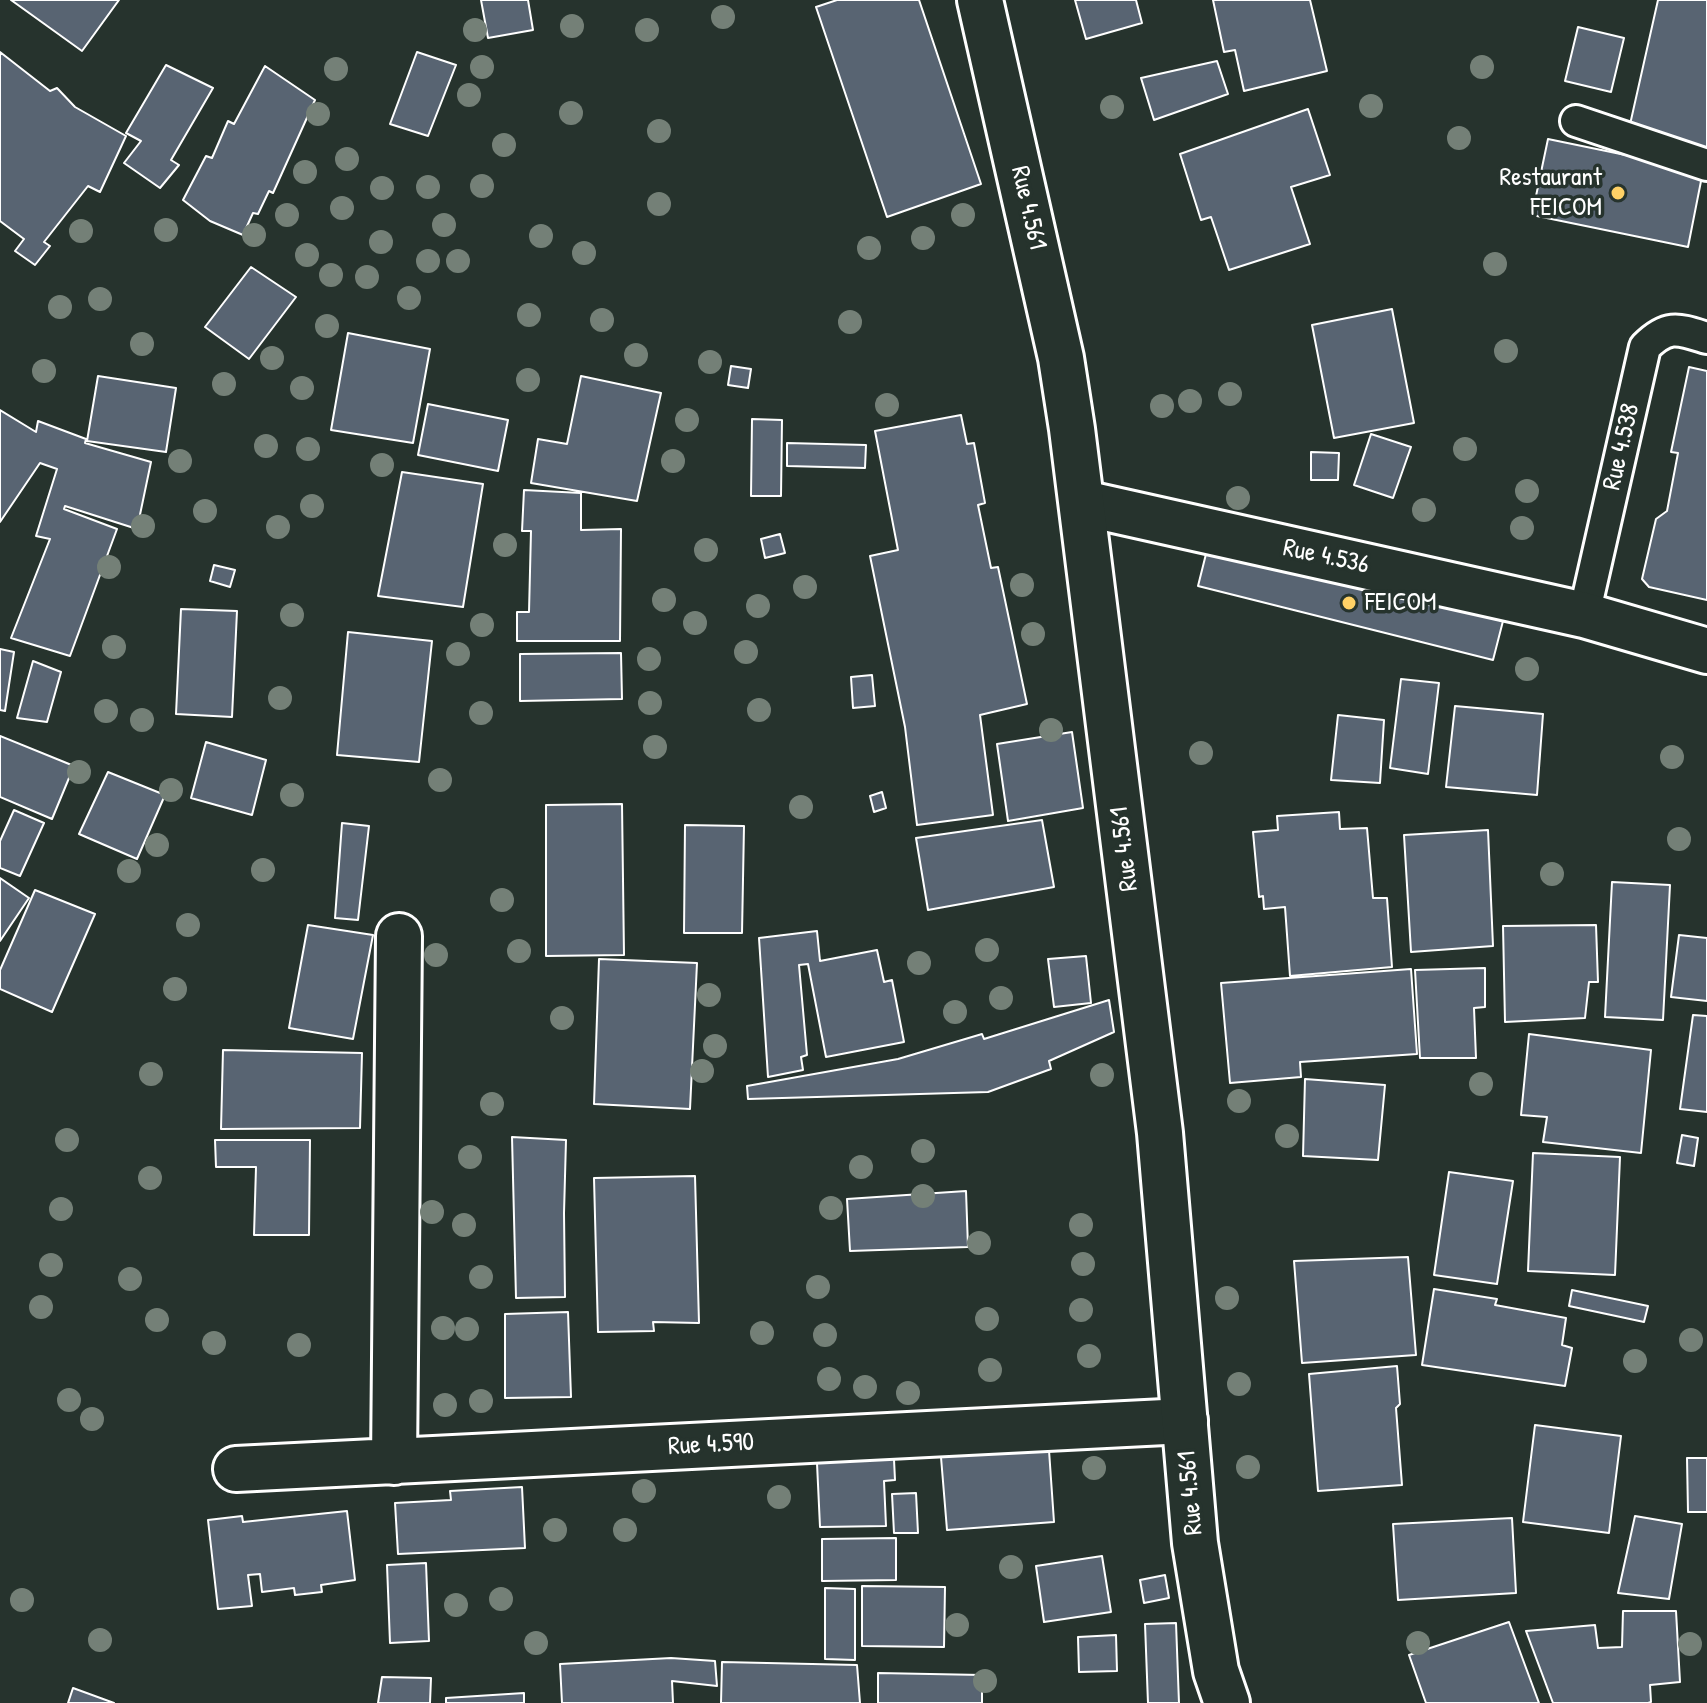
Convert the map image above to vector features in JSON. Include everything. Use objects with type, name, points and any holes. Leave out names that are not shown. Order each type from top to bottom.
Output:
[{"type":"street","name":"Rue 4.561","points":[[980,0],[1061,358],[1083,503],[1160,1133],[1195,1543],[1216,1671],[1227,1703]]},
{"type":"street","name":"Rue 4.536","points":[[1083,503],[1584,615],[1707,651]]},
{"type":"street","points":[[394,1462],[399,936]]},
{"type":"street","name":"Rue 4.590","points":[[236,1469],[1185,1421]]},
{"type":"lane","points":[[1576,121],[1707,165]]},
{"type":"lane","name":"Rue 4.538","points":[[1584,615],[1645,347],[1658,334],[1676,328],[1707,338]]},
{"type":"building","points":[[11,0],[119,0],[82,51]]},
{"type":"building","points":[[481,0],[528,0],[533,30],[488,38]]},
{"type":"building","points":[[837,0],[919,0],[981,184],[887,217],[816,7]]},
{"type":"building","points":[[1075,0],[1136,0],[1142,23],[1086,39]]},
{"type":"building","points":[[1213,0],[1310,0],[1327,71],[1244,91],[1235,50],[1224,52]]},
{"type":"building","points":[[1658,0],[1707,0],[1707,155],[1629,129]]},
{"type":"building","points":[[1578,27],[1624,38],[1611,92],[1565,81]]},
{"type":"building","points":[[0,52],[50,91],[57,88],[75,107],[126,136],[100,192],[88,186],[44,242],[50,246],[35,265],[15,251],[24,239],[0,221]]},
{"type":"building","points":[[417,52],[456,65],[428,136],[390,124]]},
{"type":"building","points":[[1217,61],[1228,94],[1154,120],[1141,78]]},
{"type":"building","points":[[166,65],[213,88],[171,160],[179,165],[160,188],[124,163],[141,141],[126,133]]},
{"type":"building","points":[[265,66],[315,100],[273,193],[269,191],[258,214],[253,213],[243,235],[210,221],[183,200],[206,156],[212,158],[228,121],[234,124]]},
{"type":"building","points":[[1308,109],[1330,175],[1291,187],[1310,244],[1229,270],[1211,217],[1201,220],[1180,154]]},
{"type":"building","name":"Restaurant FEICOM","points":[[1548,139],[1703,171],[1688,247],[1532,215]]},
{"type":"building","points":[[251,267],[296,297],[249,359],[205,327]]},
{"type":"building","points":[[1392,309],[1414,423],[1334,438],[1312,325]]},
{"type":"building","points":[[348,333],[430,349],[413,443],[331,430]]},
{"type":"building","points":[[731,366],[751,369],[748,388],[728,385]]},
{"type":"building","points":[[1689,367],[1707,371],[1707,600],[1649,587],[1642,579],[1656,519],[1667,511],[1678,453],[1671,452]]},
{"type":"building","points":[[98,376],[176,388],[166,452],[87,441]]},
{"type":"building","points":[[581,376],[661,393],[637,501],[531,483],[538,439],[567,444]]},
{"type":"building","points":[[428,404],[508,420],[498,471],[418,455]]},
{"type":"building","points":[[0,410],[36,432],[38,421],[86,439],[85,443],[151,462],[137,529],[65,506],[64,509],[117,529],[70,656],[11,638],[50,539],[36,536],[57,469],[40,463],[0,522]]},
{"type":"building","points":[[961,415],[967,444],[974,443],[985,503],[978,505],[991,568],[998,567],[1027,704],[980,715],[993,815],[917,825],[905,727],[870,556],[898,550],[875,431]]},
{"type":"building","points":[[752,419],[782,420],[781,496],[751,496]]},
{"type":"building","points":[[1371,434],[1411,447],[1393,498],[1354,485]]},
{"type":"building","points":[[787,443],[866,445],[865,468],[787,466]]},
{"type":"building","points":[[1311,452],[1339,453],[1338,480],[1311,480]]},
{"type":"building","points":[[402,472],[483,484],[463,607],[378,596]]},
{"type":"building","points":[[524,490],[581,493],[581,530],[621,529],[620,641],[517,641],[517,612],[529,612],[531,531],[522,531]]},
{"type":"building","points":[[780,534],[785,553],[765,558],[761,539]]},
{"type":"building","name":"FEICOM","points":[[1207,550],[1503,621],[1493,660],[1198,586]]},
{"type":"building","points":[[214,565],[235,570],[230,587],[210,581]]},
{"type":"building","points":[[181,609],[237,611],[232,717],[176,714]]},
{"type":"building","points":[[348,632],[432,641],[419,762],[337,755]]},
{"type":"building","points":[[0,649],[14,652],[5,711],[0,710]]},
{"type":"building","points":[[621,653],[622,699],[520,701],[520,654]]},
{"type":"building","points":[[33,661],[61,672],[47,722],[17,718]]},
{"type":"building","points":[[872,675],[875,706],[853,708],[851,677]]},
{"type":"building","points":[[1401,679],[1439,683],[1428,774],[1390,768]]},
{"type":"building","points":[[1455,706],[1543,714],[1537,795],[1446,787]]},
{"type":"building","points":[[1338,715],[1384,720],[1380,783],[1331,780]]},
{"type":"building","points":[[1072,732],[1083,808],[1008,821],[997,744]]},
{"type":"building","points":[[0,736],[74,766],[52,819],[0,797]]},
{"type":"building","points":[[206,742],[266,760],[252,815],[191,798]]},
{"type":"building","points":[[108,772],[165,795],[137,859],[79,834]]},
{"type":"building","points":[[882,792],[886,808],[874,812],[870,796]]},
{"type":"building","points":[[622,804],[624,955],[546,956],[546,805]]},
{"type":"building","points":[[14,810],[44,823],[20,876],[0,868],[0,841]]},
{"type":"building","points":[[1339,812],[1340,829],[1367,828],[1373,898],[1387,898],[1392,967],[1290,976],[1285,907],[1264,909],[1263,896],[1259,897],[1253,832],[1278,830],[1277,816]]},
{"type":"building","points":[[1042,820],[1054,887],[928,910],[916,838]]},
{"type":"building","points":[[342,823],[369,826],[358,920],[335,918]]},
{"type":"building","points":[[685,825],[744,826],[742,933],[684,933]]},
{"type":"building","points":[[1488,830],[1493,946],[1411,952],[1404,835]]},
{"type":"building","points":[[0,878],[29,898],[0,941]]},
{"type":"building","points":[[1612,882],[1670,885],[1663,1020],[1605,1017]]},
{"type":"building","points":[[35,890],[95,914],[52,1012],[0,989],[0,970]]},
{"type":"building","points":[[308,925],[373,935],[353,1039],[289,1028]]},
{"type":"building","points":[[1596,925],[1598,982],[1589,982],[1585,1018],[1505,1022],[1503,926]]},
{"type":"building","points":[[817,931],[820,961],[877,950],[884,982],[892,980],[904,1042],[826,1057],[808,964],[799,965],[807,1055],[801,1057],[803,1070],[768,1077],[759,938]]},
{"type":"building","points":[[1679,935],[1707,938],[1707,1001],[1671,997]]},
{"type":"building","points":[[1086,956],[1091,1003],[1054,1007],[1048,959]]},
{"type":"building","points":[[599,959],[697,963],[690,1109],[594,1104]]},
{"type":"building","points":[[1485,968],[1485,1007],[1474,1008],[1476,1058],[1420,1058],[1415,970]]},
{"type":"building","points":[[1411,969],[1417,1054],[1300,1062],[1301,1077],[1230,1083],[1221,983]]},
{"type":"building","points":[[1109,1000],[1114,1032],[1049,1061],[1051,1069],[988,1092],[748,1099],[747,1086],[898,1059],[982,1034],[984,1039]]},
{"type":"building","points":[[1693,1015],[1707,1016],[1707,1112],[1680,1109]]},
{"type":"building","points":[[1529,1034],[1651,1050],[1641,1153],[1543,1142],[1547,1117],[1521,1115]]},
{"type":"building","points":[[223,1050],[362,1053],[360,1128],[221,1129]]},
{"type":"building","points":[[1305,1079],[1385,1085],[1378,1160],[1303,1156]]},
{"type":"building","points":[[1682,1135],[1698,1138],[1694,1166],[1677,1163]]},
{"type":"building","points":[[512,1137],[566,1140],[565,1297],[516,1298]]},
{"type":"building","points":[[215,1140],[310,1140],[309,1235],[254,1235],[256,1167],[216,1167]]},
{"type":"building","points":[[1533,1153],[1620,1157],[1615,1275],[1528,1271]]},
{"type":"building","points":[[1449,1172],[1513,1181],[1497,1284],[1434,1275]]},
{"type":"building","points":[[695,1176],[699,1323],[653,1322],[654,1331],[598,1332],[594,1178]]},
{"type":"building","points":[[966,1191],[968,1247],[850,1251],[847,1199]]},
{"type":"building","points":[[1408,1257],[1416,1355],[1302,1363],[1294,1261]]},
{"type":"building","points":[[1434,1289],[1497,1299],[1495,1305],[1566,1318],[1562,1345],[1572,1348],[1565,1386],[1422,1365]]},
{"type":"building","points":[[1572,1290],[1648,1306],[1644,1322],[1569,1306]]},
{"type":"building","points":[[568,1312],[571,1397],[505,1398],[505,1314]]},
{"type":"building","points":[[1397,1366],[1400,1404],[1396,1408],[1402,1485],[1318,1491],[1309,1374]]},
{"type":"building","points":[[1535,1425],[1621,1436],[1609,1533],[1523,1522]]},
{"type":"building","points":[[1048,1436],[1054,1522],[947,1530],[940,1445]]},
{"type":"building","points":[[893,1439],[895,1480],[884,1481],[886,1526],[820,1527],[816,1442]]},
{"type":"building","points":[[1687,1458],[1707,1458],[1707,1512],[1688,1512]]},
{"type":"building","points":[[522,1487],[525,1548],[398,1554],[395,1503],[451,1500],[450,1491]]},
{"type":"building","points":[[916,1493],[918,1533],[894,1533],[892,1494]]},
{"type":"building","points":[[347,1511],[355,1580],[321,1585],[322,1592],[295,1595],[294,1588],[262,1592],[260,1574],[248,1575],[252,1606],[218,1609],[208,1520],[242,1516],[243,1522]]},
{"type":"building","points":[[1635,1516],[1682,1524],[1669,1599],[1618,1593]]},
{"type":"building","points":[[1512,1518],[1516,1593],[1398,1600],[1393,1524]]},
{"type":"building","points":[[896,1538],[896,1580],[822,1581],[822,1539]]},
{"type":"building","points":[[1102,1556],[1111,1612],[1044,1622],[1036,1566]]},
{"type":"building","points":[[426,1563],[429,1641],[390,1643],[387,1565]]},
{"type":"building","points":[[1165,1575],[1169,1598],[1144,1603],[1140,1580]]},
{"type":"building","points":[[862,1586],[945,1587],[944,1647],[862,1646]]},
{"type":"building","points":[[825,1588],[855,1589],[855,1660],[825,1659]]},
{"type":"building","points":[[1623,1611],[1676,1611],[1680,1682],[1650,1685],[1651,1702],[1648,1703],[1553,1703],[1526,1631],[1595,1625],[1598,1648],[1622,1647]]},
{"type":"building","points":[[1509,1622],[1539,1703],[1426,1703],[1409,1655]]},
{"type":"building","points":[[1176,1623],[1179,1703],[1148,1703],[1145,1624]]},
{"type":"building","points":[[1116,1635],[1117,1671],[1079,1672],[1078,1637]]},
{"type":"building","points":[[671,1658],[715,1661],[717,1686],[672,1681],[673,1703],[562,1703],[560,1664]]},
{"type":"building","points":[[722,1662],[857,1665],[860,1703],[721,1703]]},
{"type":"building","points":[[878,1673],[982,1675],[982,1703],[878,1703]]},
{"type":"building","points":[[382,1677],[431,1678],[430,1703],[378,1703]]},
{"type":"building","points":[[73,1688],[114,1703],[68,1703]]},
{"type":"building","points":[[524,1693],[524,1703],[446,1703],[446,1698]]},
{"type":"place","name":"Restaurant FEICOM","points":[[1618,193]]},
{"type":"place","name":"FEICOM","points":[[1349,603]]}]
